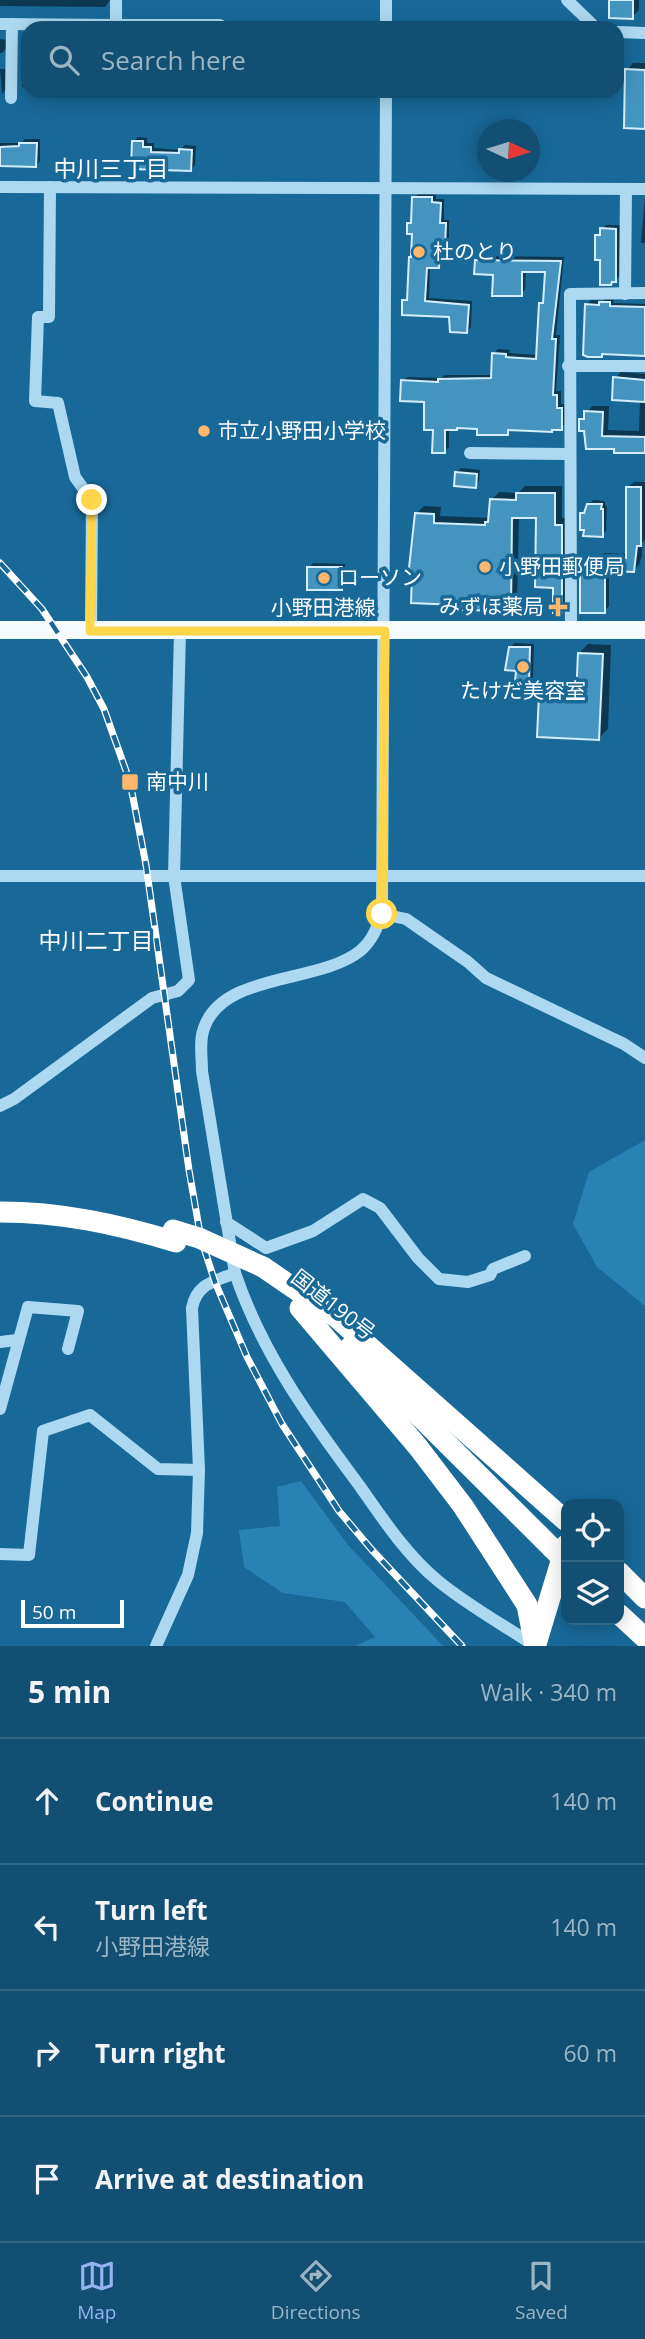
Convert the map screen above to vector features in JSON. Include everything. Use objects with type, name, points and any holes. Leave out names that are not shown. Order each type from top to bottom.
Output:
[{"type":"highway","name":"国道190号","points":[[0,1212],[83,1217],[174,1236],[224,1262],[264,1275],[300,1308],[345,1343],[561,1552]]},
{"type":"highway","points":[[264,1275],[336,1317],[561,1517]]},
{"type":"highway","points":[[300,1308],[418,1447],[463,1506],[527,1605],[535,1646]]},
{"type":"highway","points":[[535,1646],[561,1552]]},
{"type":"highway","points":[[624,1577],[645,1598]]},
{"type":"highway","points":[[624,1619],[645,1638]]},
{"type":"main road","name":"小野田港線","points":[[0,630],[645,630]]},
{"type":"street","points":[[116,0],[117,21]]},
{"type":"street","points":[[386,0],[386,21]]},
{"type":"street","points":[[567,0],[589,21]]},
{"type":"street","points":[[6,24],[12,98]]},
{"type":"street","points":[[624,32],[645,33]]},
{"type":"street","points":[[386,98],[382,914],[377,930],[369,941],[349,958],[330,967],[242,990],[227,1000],[204,1027],[201,1045],[202,1071],[235,1273],[261,1338],[299,1404],[413,1557],[464,1600],[535,1646]]},
{"type":"street","points":[[0,187],[645,189]]},
{"type":"street","points":[[50,187],[49,317],[38,317],[35,401],[58,403],[75,477],[92,500],[90,631]]},
{"type":"street","points":[[625,294],[626,190]]},
{"type":"street","points":[[571,631],[568,366],[570,295],[645,293]]},
{"type":"street","points":[[568,366],[645,366]]},
{"type":"street","points":[[470,453],[569,454]]},
{"type":"street","points":[[0,1106],[14,1099],[152,998],[178,991],[189,980],[174,876],[180,631]]},
{"type":"street","points":[[0,876],[645,876]]},
{"type":"street","points":[[382,914],[406,919],[468,962],[486,978],[624,1044],[645,1058]]},
{"type":"street","points":[[226,1222],[266,1248],[313,1231],[363,1199],[380,1208],[418,1258],[439,1279],[468,1282],[490,1275],[493,1269],[525,1256]]},
{"type":"street","points":[[156,1646],[178,1601],[193,1557],[200,1501],[192,1308],[194,1296],[199,1288],[235,1273]]},
{"type":"street","points":[[0,1409],[28,1307],[78,1311],[68,1349]]},
{"type":"street","points":[[0,1342],[17,1340]]},
{"type":"street","points":[[0,1554],[29,1555],[43,1431],[90,1415],[158,1468],[199,1471]]},
{"type":"shaded area","points":[[645,1140],[645,1306],[597,1267],[573,1224],[589,1172]]},
{"type":"shaded area","points":[[301,1481],[348,1545],[443,1646],[355,1646],[375,1637],[345,1602],[283,1593],[244,1567],[239,1530],[280,1526],[277,1487]]},
{"type":"building","points":[[609,0],[633,0],[633,19],[609,18]]},
{"type":"building","points":[[625,69],[645,70],[645,129],[624,128]]},
{"type":"building","points":[[132,141],[143,141],[143,147],[151,147],[151,152],[179,153],[179,149],[192,150],[191,171],[131,169]]},
{"type":"building","points":[[19,143],[37,143],[36,167],[0,166],[0,147],[19,146]]},
{"type":"building","points":[[412,197],[432,197],[432,202],[441,203],[440,223],[446,223],[445,249],[440,249],[439,268],[427,268],[425,301],[469,305],[467,333],[450,332],[449,317],[402,315],[402,300],[407,300],[411,257],[412,234],[407,234],[407,223],[411,223]]},
{"type":"building","points":[[600,228],[616,229],[616,282],[611,285],[600,285],[600,260],[595,260],[595,235],[600,235]]},
{"type":"building","points":[[475,260],[561,261],[552,339],[556,339],[553,395],[557,395],[557,408],[562,408],[562,430],[508,430],[508,435],[477,435],[477,429],[445,430],[445,453],[432,453],[433,430],[424,430],[424,402],[400,401],[401,380],[438,382],[438,379],[491,378],[492,353],[536,359],[539,303],[543,303],[545,272],[522,272],[522,296],[492,296],[493,275],[474,274]]},
{"type":"building","points":[[599,302],[610,302],[610,306],[645,307],[645,356],[583,355],[585,304],[599,305]]},
{"type":"building","points":[[613,377],[645,380],[645,402],[612,400]]},
{"type":"building","points":[[584,411],[603,412],[602,436],[645,437],[645,453],[586,449],[584,431],[579,431],[579,419],[584,419]]},
{"type":"building","points":[[455,472],[477,474],[476,488],[454,486]]},
{"type":"building","points":[[626,487],[641,487],[641,546],[637,546],[634,572],[605,571],[605,613],[580,613],[580,563],[596,563],[597,557],[626,558]]},
{"type":"building","points":[[516,493],[555,493],[555,525],[562,525],[562,613],[553,613],[553,588],[535,587],[536,518],[512,518],[511,611],[457,610],[457,605],[411,603],[412,574],[409,568],[415,513],[434,514],[434,523],[485,525],[485,522],[488,522],[490,499],[516,500]]},
{"type":"building","points":[[587,504],[602,504],[603,537],[583,536],[584,530],[580,530],[580,513],[584,513]]},
{"type":"building","name":"ローソン","points":[[307,567],[342,567],[342,590],[307,590]]},
{"type":"building","name":"たけだ美容室","points":[[509,647],[530,647],[529,683],[515,682],[516,671],[505,670]]},
{"type":"building","points":[[578,653],[603,654],[599,740],[537,737],[539,694],[576,696]]},
{"type":"railway","points":[[0,563],[42,609],[87,677],[104,709],[130,782],[146,865],[189,1170],[201,1239],[215,1282],[247,1357],[282,1424],[339,1511],[462,1646]]},
{"type":"place","name":"杜のとり","points":[[419,252]]},
{"type":"place","name":"市立小野田小学校","points":[[204,431]]},
{"type":"place","name":"小野田郵便局","points":[[485,567]]},
{"type":"place","name":"ローソン","points":[[324,578]]},
{"type":"place","name":"みずほ薬局","points":[[558,607]]},
{"type":"place","name":"たけだ美容室","points":[[523,667]]},
{"type":"place","name":"南中川","points":[[130,782]]},
{"type":"district","name":"中川三丁目","points":[[111,169]]},
{"type":"district","name":"中川二丁目","points":[[96,941]]},
{"type":"route","points":[[92,500],[90,631],[385,631],[382,914]]}]
